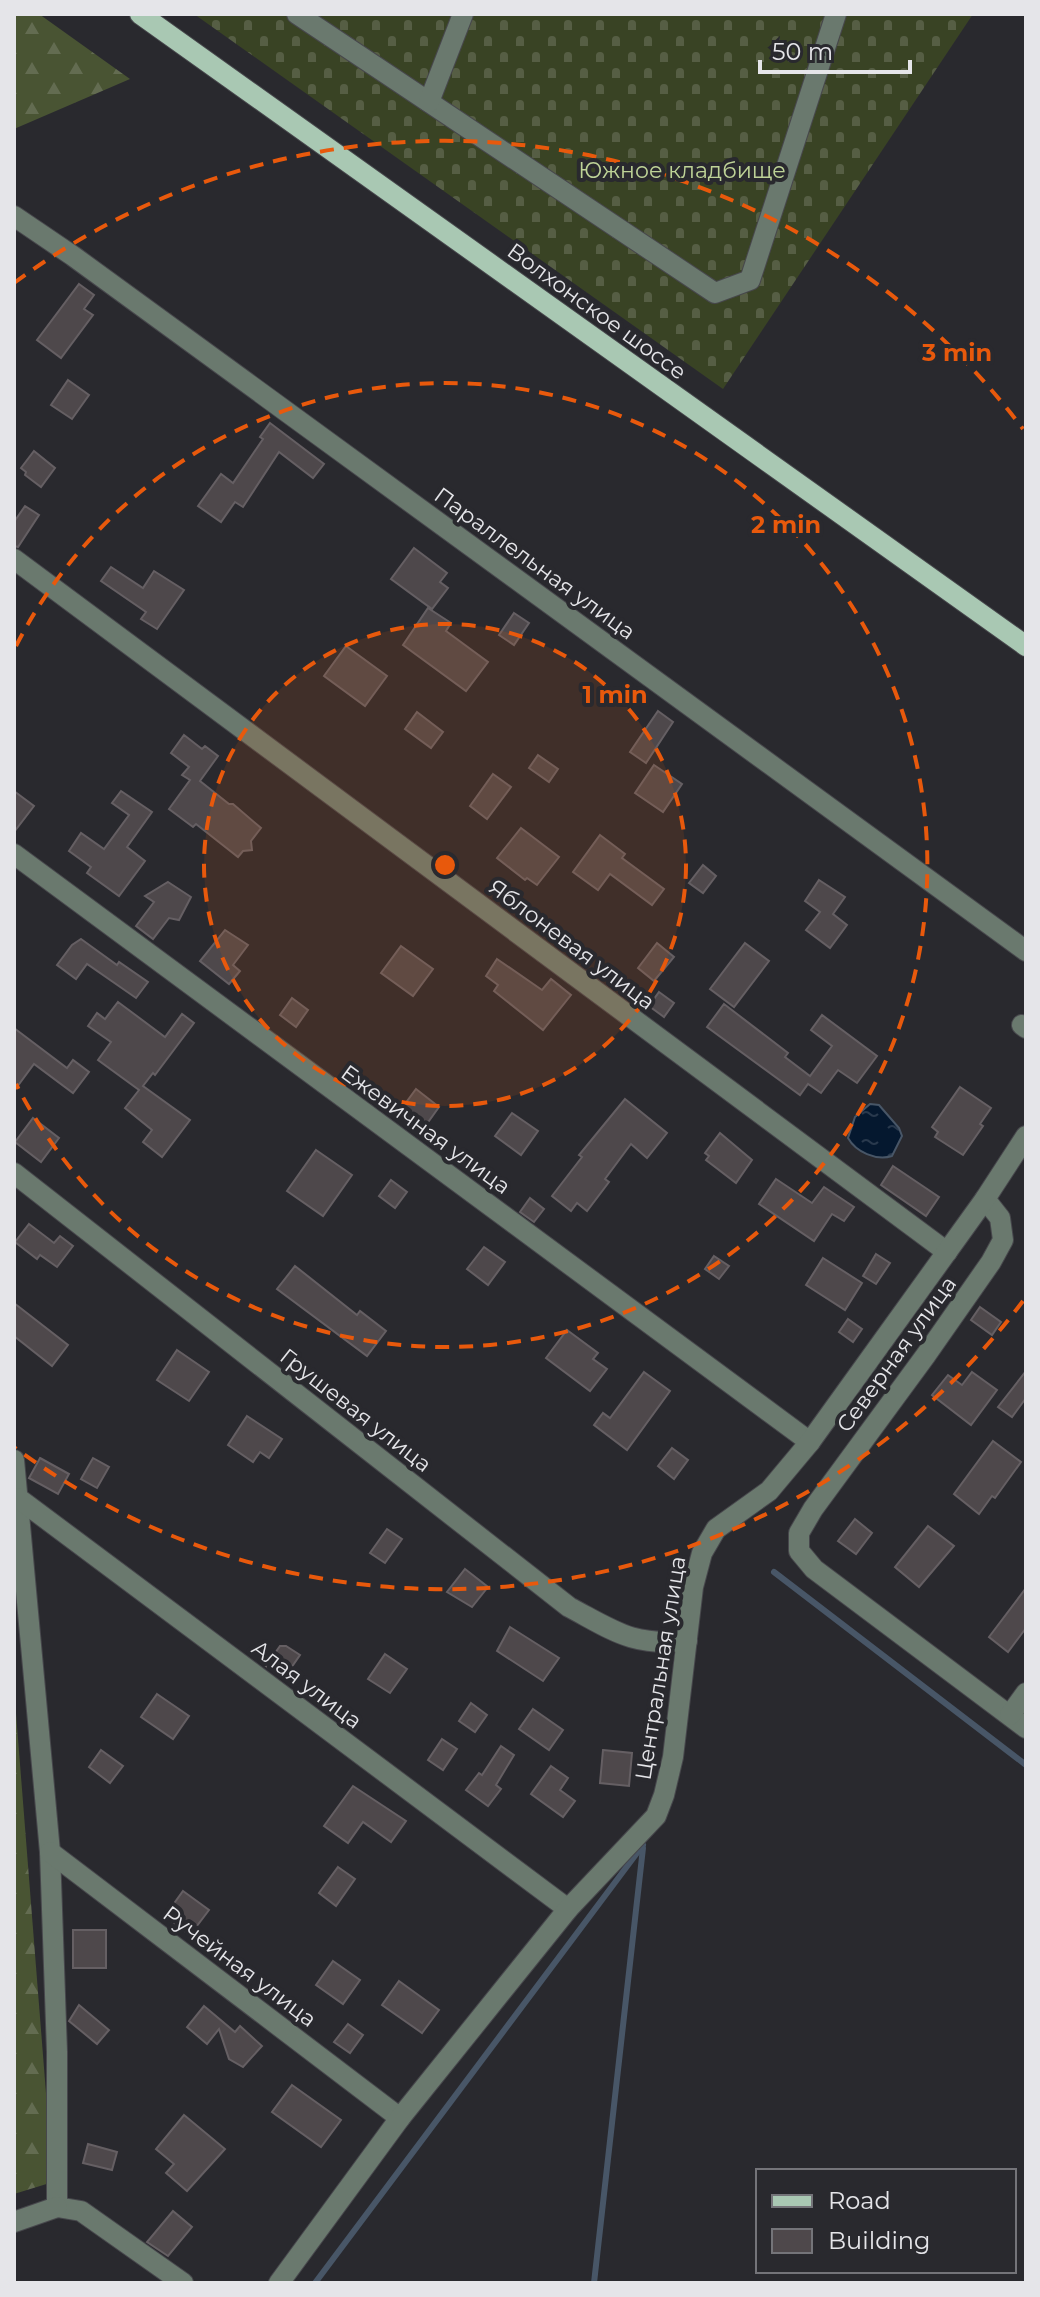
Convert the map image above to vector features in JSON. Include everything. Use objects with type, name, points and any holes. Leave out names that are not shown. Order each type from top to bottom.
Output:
[{"type":"main road","name":"Волхонское шоссе","points":[[140,14],[1026,646]]},
{"type":"street","points":[[297,14],[715,293],[750,280],[836,14]]},
{"type":"street","points":[[429,102],[463,14]]},
{"type":"street","name":"Параллельная улица","points":[[14,216],[1026,951]]},
{"type":"street","name":"Яблоневая улица","points":[[14,559],[947,1252]]},
{"type":"street","name":"Ежевичная улица","points":[[14,854],[810,1442]]},
{"type":"street","name":"Центральная улица","points":[[279,2283],[400,2118],[568,1909],[656,1816],[673,1757],[696,1575],[702,1553],[716,1529],[769,1491],[810,1442],[985,1199],[1026,1136]]},
{"type":"street","name":"Грушевая улица","points":[[14,1173],[569,1607],[630,1639],[662,1643],[687,1641]]},
{"type":"street","name":"Северная улица","points":[[985,1199],[1000,1218],[1003,1240],[926,1355],[813,1509],[799,1533],[799,1551],[814,1569],[1018,1722]]},
{"type":"street","points":[[14,1460],[50,1852],[57,2052],[57,2207]]},
{"type":"street","name":"Алая улица","points":[[18,1498],[568,1909]]},
{"type":"street","points":[[1018,1722],[1026,1693]]},
{"type":"street","name":"Ручейная улица","points":[[50,1852],[400,2118]]},
{"type":"street","points":[[14,2222],[57,2207],[81,2211],[183,2283]]},
{"type":"green space","points":[[14,14],[39,14],[130,79],[14,129]]},
{"type":"green space","name":"Южное кладбище","points":[[194,14],[973,14],[723,389]]},
{"type":"green space","points":[[14,1688],[53,2182],[14,2194]]},
{"type":"water","points":[[870,1104],[879,1105],[899,1128],[902,1136],[892,1156],[867,1154],[848,1138],[855,1117]]},
{"type":"building","points":[[79,284],[94,295],[84,309],[93,315],[61,358],[37,340]]},
{"type":"building","points":[[68,380],[89,395],[72,419],[51,405]]},
{"type":"building","points":[[270,423],[324,464],[313,478],[279,452],[243,507],[235,502],[221,522],[198,506],[221,474],[233,483],[263,439],[260,437]]},
{"type":"building","points":[[34,451],[55,468],[41,487],[21,468]]},
{"type":"building","points":[[25,506],[39,515],[18,547],[14,546],[14,522]]},
{"type":"building","points":[[414,548],[447,573],[440,582],[448,588],[432,609],[391,579]]},
{"type":"building","points":[[111,567],[143,588],[154,571],[184,590],[157,629],[141,619],[146,612],[101,581]]},
{"type":"building","points":[[428,608],[451,623],[446,631],[488,662],[466,691],[403,645]]},
{"type":"building","points":[[514,613],[529,623],[514,645],[499,635]]},
{"type":"building","points":[[346,646],[387,676],[365,706],[324,676]]},
{"type":"building","points":[[658,711],[673,722],[646,763],[630,752]]},
{"type":"building","points":[[417,712],[443,732],[431,748],[405,729]]},
{"type":"building","points":[[184,735],[202,749],[205,746],[218,756],[200,781],[261,828],[251,841],[252,850],[243,851],[238,857],[196,824],[193,827],[169,809],[190,780],[182,775],[189,767],[171,753]]},
{"type":"building","points":[[538,755],[558,769],[549,782],[529,768]]},
{"type":"building","points":[[654,765],[682,784],[663,812],[635,793]]},
{"type":"building","points":[[493,774],[511,787],[487,819],[470,806]]},
{"type":"building","points":[[14,791],[34,806],[14,832]]},
{"type":"building","points":[[121,791],[152,812],[127,847],[145,861],[119,896],[87,873],[91,867],[69,851],[81,833],[104,849],[129,815],[112,803]]},
{"type":"building","points":[[521,828],[559,857],[537,885],[527,878],[525,880],[497,858]]},
{"type":"building","points":[[600,835],[625,854],[622,858],[664,889],[652,905],[610,874],[598,890],[573,872]]},
{"type":"building","points":[[703,865],[716,876],[703,893],[689,883]]},
{"type":"building","points":[[819,880],[845,897],[833,914],[847,925],[830,948],[806,930],[820,912],[805,901]]},
{"type":"building","points":[[168,882],[191,897],[179,920],[169,918],[153,939],[136,926],[154,902],[145,896]]},
{"type":"building","points":[[225,930],[248,945],[233,965],[240,971],[229,984],[200,961]]},
{"type":"building","points":[[81,939],[117,965],[119,962],[148,982],[136,998],[87,964],[76,979],[57,965],[72,945]]},
{"type":"building","points":[[657,943],[674,957],[654,981],[638,968]]},
{"type":"building","points":[[745,943],[769,961],[734,1007],[710,989]]},
{"type":"building","points":[[401,946],[433,969],[413,996],[381,973]]},
{"type":"building","points":[[497,959],[542,990],[551,979],[571,995],[543,1030],[494,991],[498,985],[486,976]]},
{"type":"building","points":[[659,992],[674,1003],[664,1017],[649,1006]]},
{"type":"building","points":[[292,998],[308,1010],[296,1027],[280,1015]]},
{"type":"building","points":[[118,1002],[165,1037],[182,1014],[194,1023],[155,1075],[153,1073],[143,1086],[190,1120],[162,1157],[143,1142],[152,1130],[125,1108],[139,1090],[98,1060],[111,1042],[88,1026],[97,1013],[105,1019]]},
{"type":"building","points":[[724,1004],[788,1053],[785,1057],[810,1076],[832,1046],[811,1030],[822,1015],[877,1056],[857,1083],[838,1070],[821,1093],[808,1084],[800,1095],[707,1027]]},
{"type":"building","points":[[14,1028],[67,1068],[73,1060],[89,1072],[73,1093],[34,1064],[14,1091]]},
{"type":"building","points":[[960,1087],[991,1108],[963,1155],[935,1137],[938,1132],[932,1127]]},
{"type":"building","points":[[416,1089],[439,1107],[426,1125],[402,1108]]},
{"type":"building","points":[[625,1099],[667,1133],[647,1158],[631,1144],[605,1179],[609,1182],[587,1211],[577,1203],[571,1211],[552,1196],[582,1157],[579,1155]]},
{"type":"building","points":[[512,1113],[538,1131],[521,1155],[495,1136]]},
{"type":"building","points":[[33,1118],[59,1138],[41,1162],[15,1142]]},
{"type":"building","points":[[720,1133],[752,1160],[736,1183],[706,1160],[709,1156],[705,1153]]},
{"type":"building","points":[[316,1150],[352,1175],[323,1216],[287,1191]]},
{"type":"building","points":[[893,1166],[939,1197],[926,1216],[881,1185]]},
{"type":"building","points":[[776,1179],[812,1203],[824,1187],[854,1207],[844,1221],[832,1214],[814,1241],[759,1204]]},
{"type":"building","points":[[391,1180],[407,1192],[395,1208],[379,1196]]},
{"type":"building","points":[[530,1198],[544,1209],[534,1222],[520,1212]]},
{"type":"building","points":[[29,1224],[54,1243],[60,1236],[73,1246],[57,1267],[40,1255],[37,1259],[15,1242]]},
{"type":"building","points":[[484,1247],[505,1262],[488,1285],[467,1269]]},
{"type":"building","points":[[876,1254],[890,1263],[876,1284],[863,1276]]},
{"type":"building","points":[[714,1256],[729,1266],[719,1279],[705,1269]]},
{"type":"building","points":[[823,1258],[862,1283],[845,1310],[806,1285]]},
{"type":"building","points":[[295,1266],[357,1315],[360,1311],[386,1331],[367,1356],[277,1289]]},
{"type":"building","points":[[14,1303],[68,1345],[52,1366],[14,1336]]},
{"type":"building","points":[[980,1307],[1001,1322],[992,1335],[971,1320]]},
{"type":"building","points":[[848,1319],[862,1329],[853,1342],[839,1332]]},
{"type":"building","points":[[567,1330],[598,1353],[593,1359],[607,1369],[590,1391],[546,1358]]},
{"type":"building","points":[[177,1350],[209,1372],[189,1401],[157,1380]]},
{"type":"building","points":[[1026,1371],[1026,1398],[1012,1417],[998,1407]]},
{"type":"building","points":[[644,1372],[670,1391],[627,1450],[594,1425],[603,1413],[610,1418]]},
{"type":"building","points":[[972,1372],[997,1390],[971,1425],[932,1395],[948,1375],[962,1385]]},
{"type":"building","points":[[247,1416],[282,1439],[269,1458],[260,1452],[253,1462],[228,1445]]},
{"type":"building","points":[[993,1441],[1021,1462],[979,1514],[954,1494]]},
{"type":"building","points":[[672,1448],[688,1460],[674,1479],[658,1466]]},
{"type":"building","points":[[40,1458],[69,1474],[58,1494],[29,1478]]},
{"type":"building","points":[[93,1458],[109,1467],[97,1488],[81,1479]]},
{"type":"building","points":[[855,1519],[872,1533],[856,1554],[838,1541]]},
{"type":"building","points":[[928,1526],[954,1546],[919,1587],[895,1567]]},
{"type":"building","points":[[387,1529],[402,1539],[385,1563],[370,1553]]},
{"type":"building","points":[[465,1569],[488,1587],[472,1607],[447,1592]]},
{"type":"building","points":[[1026,1588],[1026,1628],[1008,1652],[989,1637]]},
{"type":"building","points":[[510,1627],[559,1658],[543,1681],[497,1651]]},
{"type":"building","points":[[280,1646],[286,1646],[300,1655],[284,1678],[266,1666]]},
{"type":"building","points":[[385,1654],[407,1669],[390,1693],[368,1679]]},
{"type":"building","points":[[157,1694],[189,1716],[173,1739],[141,1717]]},
{"type":"building","points":[[471,1703],[487,1715],[475,1732],[459,1721]]},
{"type":"building","points":[[533,1709],[563,1730],[549,1750],[519,1729]]},
{"type":"building","points":[[442,1739],[457,1749],[443,1770],[428,1760]]},
{"type":"building","points":[[501,1746],[514,1755],[496,1785],[501,1789],[488,1806],[466,1790],[479,1773],[482,1775]]},
{"type":"building","points":[[101,1750],[123,1766],[110,1783],[89,1767]]},
{"type":"building","points":[[603,1750],[632,1753],[629,1786],[600,1783]]},
{"type":"building","points":[[551,1766],[568,1778],[560,1790],[575,1801],[563,1817],[531,1794]]},
{"type":"building","points":[[353,1786],[406,1821],[391,1842],[363,1822],[348,1843],[324,1826]]},
{"type":"building","points":[[338,1867],[355,1879],[336,1906],[319,1893]]},
{"type":"building","points":[[183,1891],[209,1910],[190,1935],[165,1916]]},
{"type":"building","points":[[73,1930],[106,1930],[106,1968],[73,1968]]},
{"type":"building","points":[[333,1961],[360,1980],[343,2004],[316,1985]]},
{"type":"building","points":[[399,1981],[439,2010],[422,2033],[382,2005]]},
{"type":"building","points":[[79,2005],[109,2030],[97,2044],[69,2021]]},
{"type":"building","points":[[204,2006],[235,2032],[240,2026],[262,2046],[243,2067],[229,2059],[219,2029],[207,2044],[187,2027]]},
{"type":"building","points":[[348,2024],[363,2035],[350,2053],[334,2042]]},
{"type":"building","points":[[292,2085],[341,2120],[321,2147],[272,2112]]},
{"type":"building","points":[[184,2115],[225,2149],[187,2191],[166,2173],[174,2164],[156,2149]]},
{"type":"building","points":[[88,2144],[117,2152],[112,2170],[83,2163]]},
{"type":"building","points":[[173,2211],[192,2227],[168,2256],[147,2242]]},
{"type":"waterway","points":[[774,1572],[1026,1765]]},
{"type":"waterway","points":[[315,2283],[643,1845]]},
{"type":"waterway","points":[[594,2283],[643,1848]]}]
